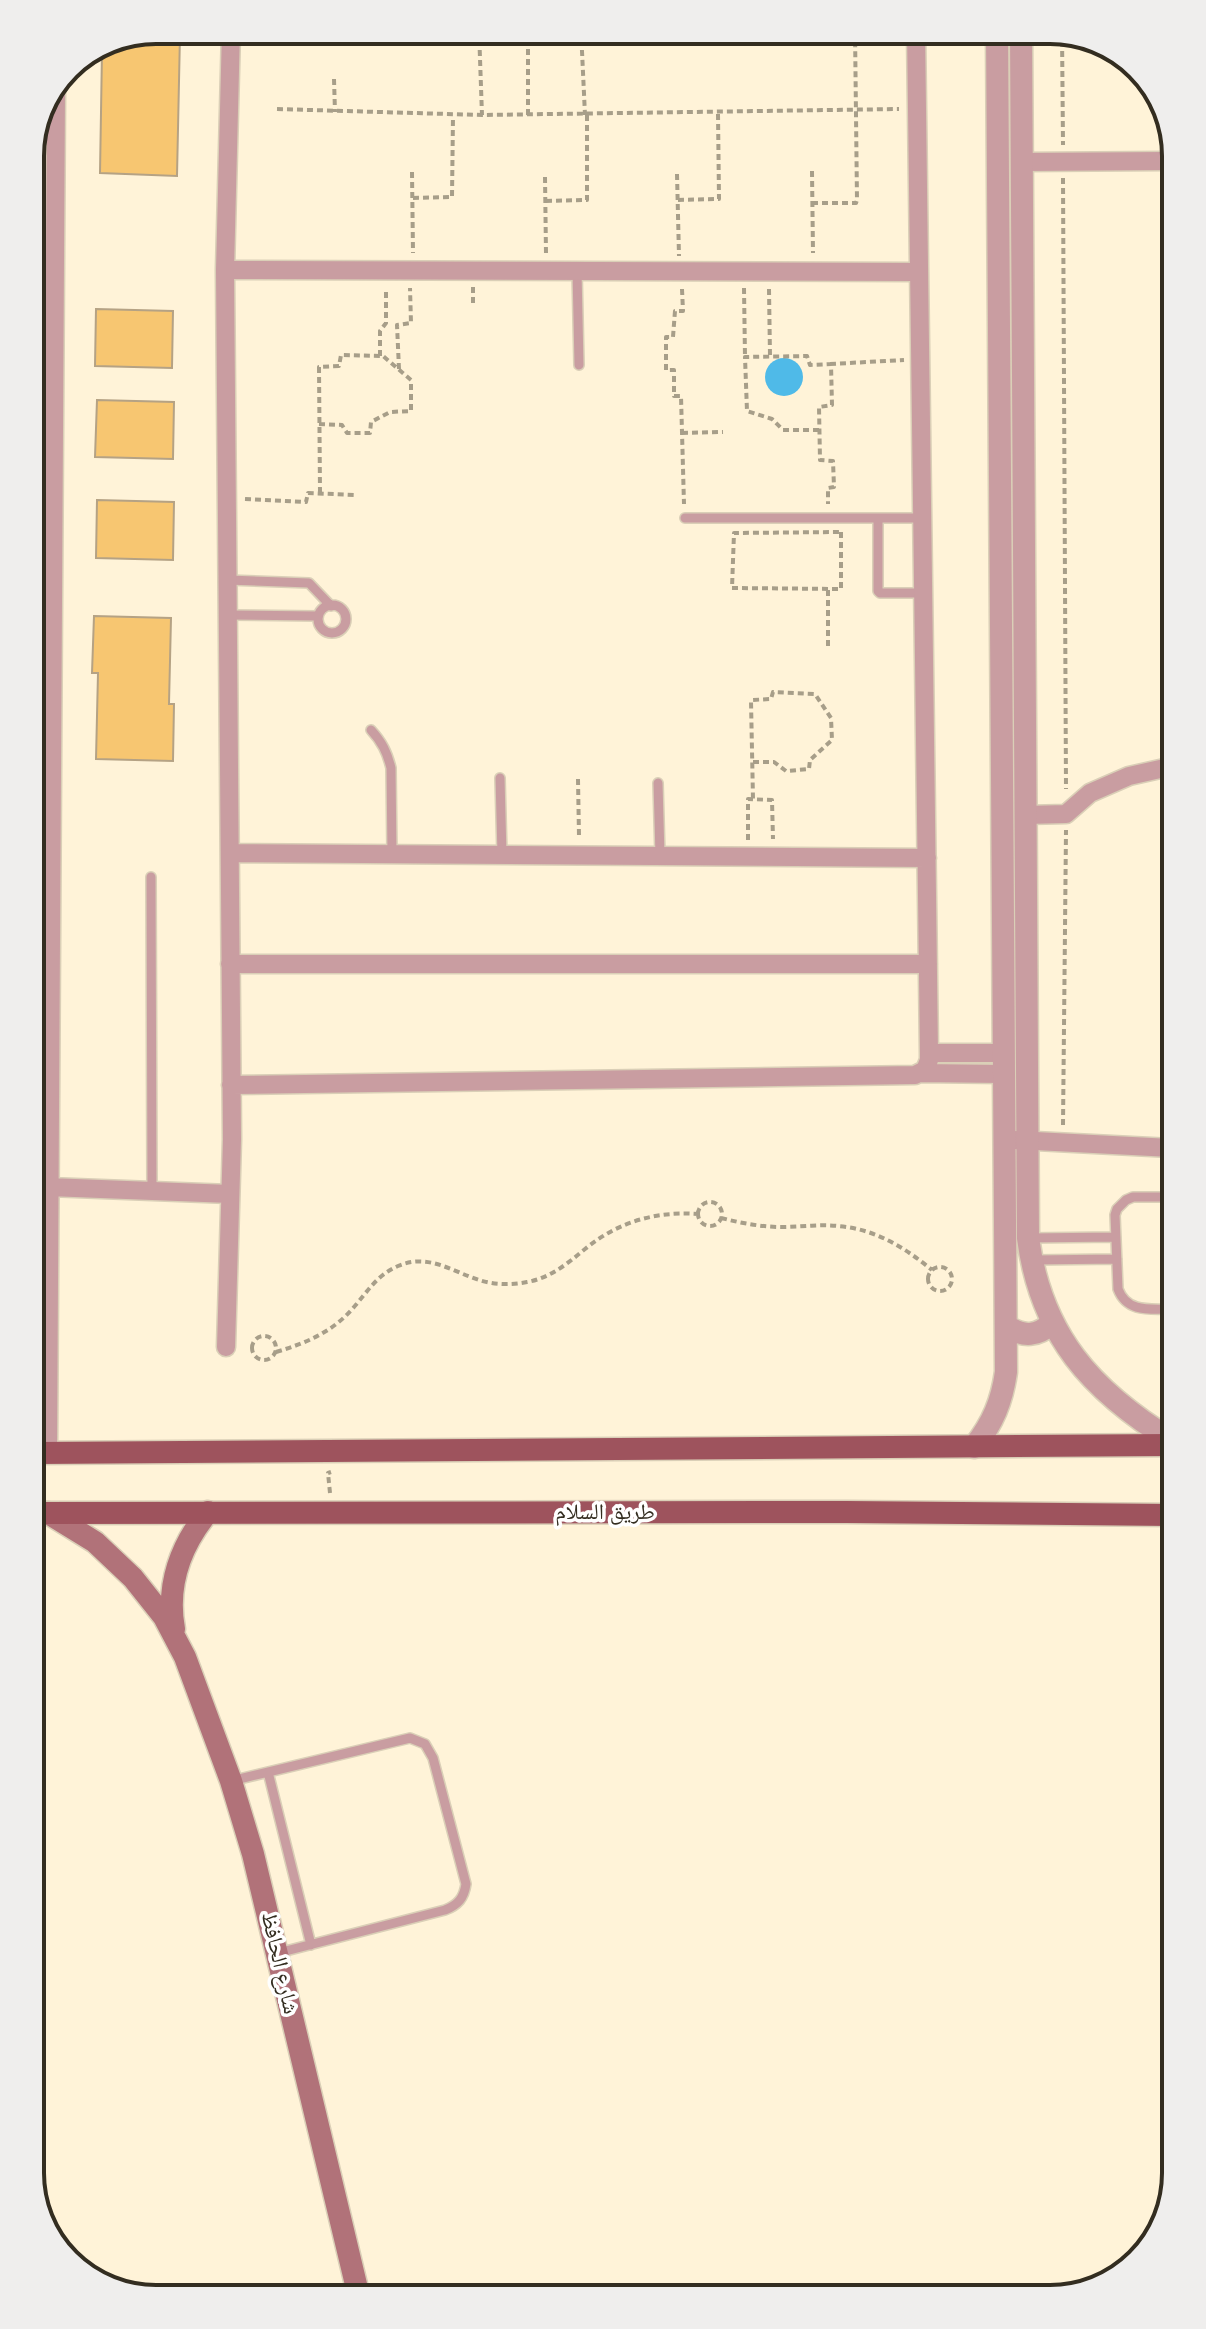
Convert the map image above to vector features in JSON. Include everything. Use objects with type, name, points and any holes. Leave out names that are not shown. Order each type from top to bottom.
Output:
[{"type":"main road","points":[[44,1453],[1162,1443]]},
{"type":"main road","name":"شارع الحافظ","points":[[176,1638],[172,1601],[178,1563],[195,1527],[208,1512]]},
{"type":"main road","name":"طريق السلام","points":[[44,1513],[1162,1515]]},
{"type":"main road","name":"شارع الحافظ","points":[[44,1514],[95,1542],[115,1560],[149,1596],[176,1638],[231,1781],[260,1878],[356,2285]]},
{"type":"street","points":[[226,1347],[231,1085],[225,270],[231,44]]},
{"type":"street","points":[[916,44],[929,1053],[928,1066],[920,1073]]},
{"type":"street","points":[[997,44],[1003,1064],[1029,1249],[1041,1298],[1052,1323],[1094,1381],[1162,1435]]},
{"type":"street","points":[[974,1447],[997,1412],[1006,1372],[1015,1140],[1025,815],[1021,44]]},
{"type":"street","points":[[44,1031],[56,108]]},
{"type":"street","points":[[1022,162],[1162,161]]},
{"type":"street","points":[[225,270],[919,272]]},
{"type":"street","points":[[1025,815],[1066,814],[1090,793],[1129,776],[1162,769]]},
{"type":"street","points":[[230,853],[927,858]]},
{"type":"street","points":[[230,964],[928,964]]},
{"type":"street","points":[[929,1053],[1003,1064]]},
{"type":"street","points":[[231,1085],[920,1073],[1003,1064]]},
{"type":"street","points":[[1015,1140],[1162,1148]]},
{"type":"street","points":[[44,1188],[230,1194]]},
{"type":"street","points":[[1007,1326],[1030,1335],[1039,1333],[1052,1323]]},
{"type":"lane","points":[[577,271],[579,365]]},
{"type":"lane","points":[[685,518],[922,518]]},
{"type":"lane","points":[[878,518],[879,593],[923,593]]},
{"type":"lane","points":[[227,580],[309,583],[331,606],[344,613],[345,623],[333,633],[323,630],[318,621],[323,608],[331,606]]},
{"type":"lane","points":[[228,615],[318,616]]},
{"type":"lane","points":[[371,730],[388,754],[391,768],[392,855]]},
{"type":"lane","points":[[500,778],[502,855]]},
{"type":"lane","points":[[658,783],[660,856]]},
{"type":"lane","points":[[151,877],[152,1190]]},
{"type":"lane","points":[[1162,1197],[1133,1197],[1121,1204],[1115,1215],[1118,1289],[1124,1301],[1136,1308],[1162,1309]]},
{"type":"lane","points":[[1029,1249],[1116,1237]]},
{"type":"lane","points":[[1029,1249],[1117,1259]]},
{"type":"lane","points":[[231,1781],[401,1739],[418,1739],[433,1758],[464,1876],[465,1893],[453,1907],[278,1953]]},
{"type":"lane","points":[[268,1772],[311,1945]]},
{"type":"path","points":[[479,44],[482,115]]},
{"type":"path","points":[[528,44],[528,115]]},
{"type":"path","points":[[546,201],[587,200],[582,44]]},
{"type":"path","points":[[812,203],[857,202],[855,44]]},
{"type":"path","points":[[1062,45],[1066,814],[1063,1143]]},
{"type":"path","points":[[334,79],[335,112]]},
{"type":"path","points":[[277,109],[453,116],[917,108]]},
{"type":"path","points":[[678,200],[719,199],[718,113]]},
{"type":"path","points":[[413,198],[452,197],[453,116]]},
{"type":"path","points":[[812,171],[814,271]]},
{"type":"path","points":[[399,369],[397,324],[411,323],[412,172]]},
{"type":"path","points":[[677,174],[683,311],[675,311],[673,337],[666,337],[666,370],[674,370],[674,396],[681,396],[685,518]]},
{"type":"path","points":[[545,177],[547,270]]},
{"type":"path","points":[[380,356],[380,331],[386,323],[385,270]]},
{"type":"path","points":[[744,271],[747,411],[772,419],[783,430],[819,430]]},
{"type":"path","points":[[768,271],[770,356]]},
{"type":"path","points":[[381,329],[397,329]]},
{"type":"path","points":[[319,424],[342,425],[347,433],[369,433],[371,422],[390,412],[410,412],[412,381],[380,356],[341,355],[339,366],[319,367],[319,424],[320,493]]},
{"type":"path","points":[[745,357],[807,356],[809,365],[920,359]]},
{"type":"path","points":[[828,518],[828,488],[834,487],[833,461],[820,460],[819,407],[832,405],[830,364]]},
{"type":"path","points":[[682,433],[723,432]]},
{"type":"path","points":[[227,498],[306,502],[308,493],[356,495]]},
{"type":"path","points":[[841,532],[842,587],[840,590],[828,590],[734,589],[733,534],[841,532]]},
{"type":"path","points":[[828,590],[828,646]]},
{"type":"path","points":[[753,762],[774,762],[786,771],[809,769],[810,760],[832,740],[831,717],[815,694],[773,692],[771,699],[752,700],[753,799]]},
{"type":"path","points":[[578,779],[580,856]]},
{"type":"path","points":[[748,857],[747,801],[753,799],[772,800],[773,857]]},
{"type":"path","points":[[716,1203],[721,1210],[721,1218],[717,1224],[703,1224],[698,1214],[701,1205],[716,1203]]},
{"type":"path","points":[[276,1352],[275,1342],[269,1337],[261,1336],[254,1340],[254,1354],[259,1359],[266,1359],[276,1352],[319,1336],[338,1323],[382,1274],[400,1265],[420,1261],[440,1263],[480,1280],[504,1284],[528,1282],[551,1275],[599,1238],[636,1220],[667,1214],[698,1214]]},
{"type":"path","points":[[721,1218],[763,1226],[840,1226],[865,1231],[901,1247],[932,1270]]},
{"type":"path","points":[[947,1268],[952,1275],[946,1289],[937,1290],[931,1286],[928,1278],[932,1270],[947,1268]]},
{"type":"path","points":[[331,1512],[328,1473],[344,1472]]},
{"type":"water","points":[[784,358],[798,363],[803,377],[798,391],[784,396],[770,391],[765,377],[770,363]]},
{"type":"building","points":[[180,44],[177,176],[100,173],[102,59],[134,46]]},
{"type":"building","points":[[96,309],[173,311],[172,368],[95,366]]},
{"type":"building","points":[[97,400],[174,402],[173,459],[95,457]]},
{"type":"building","points":[[97,500],[174,502],[173,560],[96,558]]},
{"type":"building","points":[[94,616],[171,618],[169,704],[174,704],[173,761],[96,759],[98,673],[92,673]]}]
